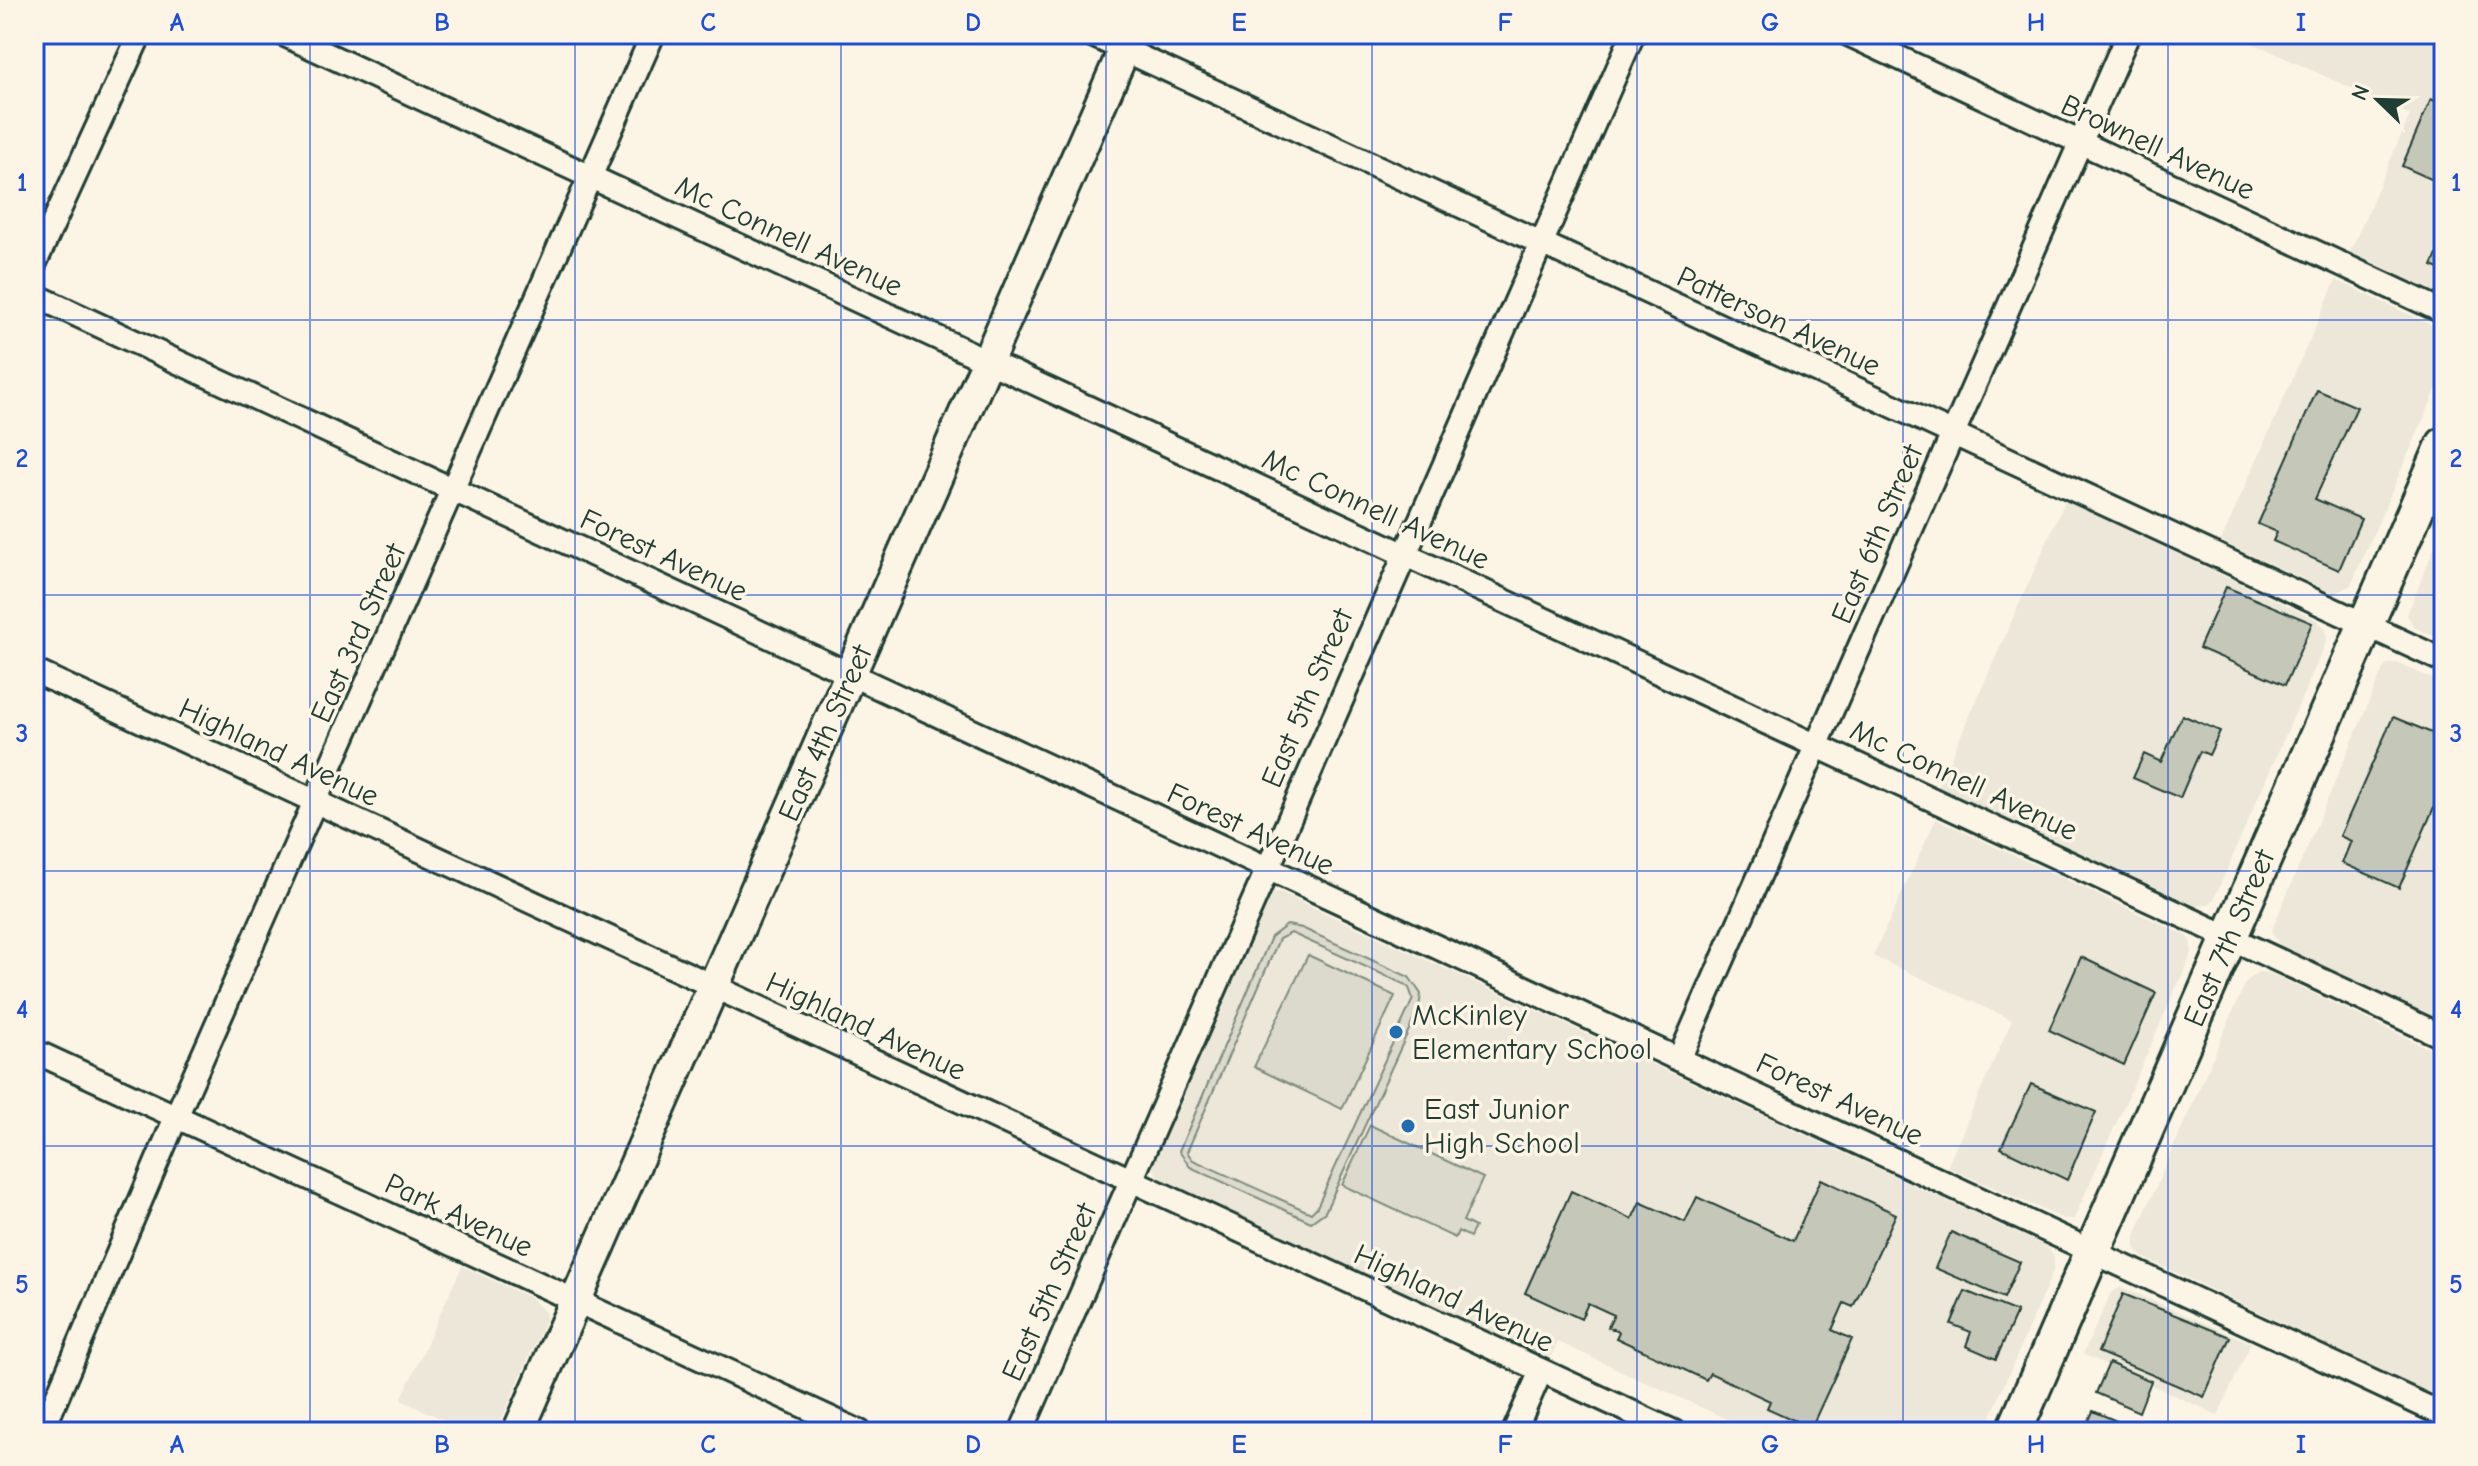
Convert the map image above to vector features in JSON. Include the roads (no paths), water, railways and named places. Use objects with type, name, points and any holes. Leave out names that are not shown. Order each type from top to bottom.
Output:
[{"type":"main road","name":"East 7th Street","points":[[2014,1432],[2444,445]]},
{"type":"street","points":[[34,265],[140,34]]},
{"type":"street","name":"Mc Connell Avenue","points":[[283,34],[2444,1037]]},
{"type":"street","name":"East 3rd Street","points":[[43,1429],[176,1117],[653,34]]},
{"type":"street","name":"Patterson Avenue","points":[[1090,34],[1127,42],[1541,244],[2444,661]]},
{"type":"street","name":"East 5th Street","points":[[1021,1432],[1402,555],[1633,34]]},
{"type":"street","name":"Brownell Avenue","points":[[1848,34],[2444,312]]},
{"type":"street","name":"East 6th Street","points":[[1680,1057],[2128,34]]},
{"type":"street","name":"East 4th Street","points":[[518,1432],[1127,42]]},
{"type":"street","name":"Forest Avenue","points":[[34,295],[1266,869],[1680,1057],[2444,1415]]},
{"type":"street","name":"Highland Avenue","points":[[34,671],[1674,1432]]},
{"type":"street","name":"Park Avenue","points":[[34,1051],[860,1432]]},
{"type":"street","points":[[1514,1432],[1541,1371]]},
{"type":"place","name":"McKinley Elementary School","points":[[1396,1032]]},
{"type":"place","name":"East Junior High School","points":[[1408,1126]]}]
